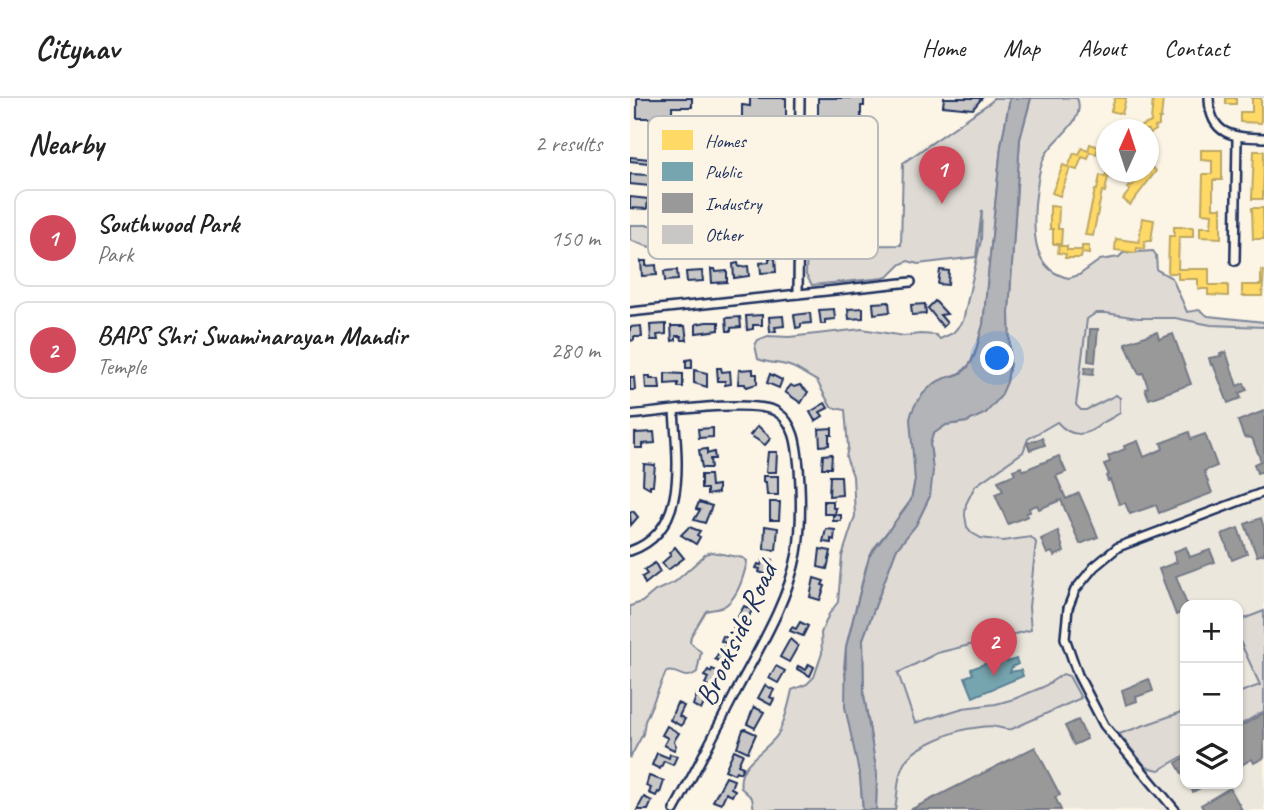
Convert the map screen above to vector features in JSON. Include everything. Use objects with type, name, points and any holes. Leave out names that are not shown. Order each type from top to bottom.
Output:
[{"type":"street","points":[[800,98],[800,116]]},
{"type":"street","points":[[1209,98],[1214,122],[1223,132],[1237,138],[1264,138]]},
{"type":"street","points":[[1235,261],[1237,138]]},
{"type":"street","points":[[798,259],[798,294]]},
{"type":"street","points":[[630,312],[911,282]]},
{"type":"street","name":"Brookside Road","points":[[674,411],[764,406],[778,412],[792,426],[798,457],[800,506],[797,552],[790,583],[774,620],[674,810]]},
{"type":"street","points":[[630,415],[674,411],[678,477],[676,497],[665,520],[653,536],[630,551]]},
{"type":"street","points":[[1175,810],[1104,725],[1078,675],[1065,638],[1068,608],[1075,590],[1094,567],[1118,547],[1264,492]]},
{"type":"shaded area","points":[[993,98],[1010,98],[1001,146],[983,325],[975,353],[968,366],[954,376],[943,379],[914,461],[915,480],[911,500],[874,548],[866,567],[846,647],[844,667],[863,810],[754,810],[752,798],[741,788],[743,771],[778,734],[792,690],[807,684],[814,677],[822,653],[821,633],[829,614],[838,602],[842,556],[855,516],[853,476],[846,457],[848,447],[845,410],[831,407],[817,381],[800,371],[788,365],[758,359],[755,345],[758,340],[768,336],[789,337],[862,329],[904,336],[936,335],[940,339],[953,333],[963,321],[981,240],[982,210],[976,257],[918,264],[908,261],[884,278],[812,285],[806,275],[807,259],[878,259],[878,245],[901,245],[903,163]]},
{"type":"shaded area","points":[[1010,98],[1031,98],[1020,139],[1007,382],[1001,396],[986,413],[967,422],[946,425],[933,434],[930,444],[933,471],[930,496],[916,525],[896,550],[863,639],[864,695],[877,775],[876,810],[863,810],[860,777],[845,707],[846,647],[869,557],[911,500],[915,480],[910,419],[914,406],[933,385],[965,370],[977,349],[983,325],[1001,146]]},
{"type":"shaded area","points":[[1031,98],[1077,98],[1079,107],[1074,122],[1049,149],[1039,173],[1035,204],[1035,239],[1048,268],[1069,278],[1079,275],[1100,260],[1119,257],[1123,253],[1153,251],[1156,255],[1157,270],[1172,278],[1187,312],[1199,310],[1208,316],[1264,322],[1264,327],[1211,325],[1175,318],[1138,318],[1106,313],[1096,313],[1087,319],[1076,405],[1081,410],[1086,410],[1116,395],[1120,398],[1120,413],[1084,433],[1068,431],[1057,422],[1028,439],[1023,452],[975,486],[966,504],[967,527],[981,538],[1003,541],[1031,537],[1036,542],[1029,607],[1031,630],[937,653],[898,673],[915,723],[963,708],[1014,699],[1043,687],[1063,674],[1069,676],[1081,698],[1012,729],[988,726],[967,729],[926,745],[910,756],[902,767],[895,810],[876,810],[877,775],[864,695],[863,639],[896,550],[916,525],[930,496],[930,444],[933,434],[946,425],[967,422],[1007,382],[1020,139]]},
{"type":"shaded area","points":[[630,225],[648,225],[648,246],[630,240]]},
{"type":"shaded area","points":[[1096,313],[1264,327],[1264,611],[1243,619],[1243,600],[1180,600],[1180,713],[1120,734],[1173,761],[1180,758],[1180,789],[1243,789],[1243,723],[1264,711],[1264,810],[895,810],[899,779],[904,763],[911,754],[970,728],[994,726],[1004,730],[1012,729],[1077,701],[1081,696],[1069,676],[1063,674],[1043,687],[1014,699],[963,708],[915,723],[898,673],[937,653],[1026,632],[1032,628],[1029,607],[1033,557],[1037,547],[1023,538],[1003,541],[976,536],[968,527],[966,504],[975,486],[1023,452],[1028,439],[1042,432],[1047,426],[1057,422],[1076,436],[1097,429],[1121,410],[1120,398],[1112,396],[1086,410],[1081,410],[1076,405],[1087,319]]},
{"type":"shaded area","points":[[712,552],[747,561],[742,580],[728,603],[721,608],[706,611],[691,636],[690,642],[701,652],[697,672],[684,676],[666,672],[645,721],[643,734],[630,758],[630,606],[642,602],[655,591],[675,582],[706,554]]},
{"type":"shaded area","points":[[1264,611],[1264,711],[1243,723],[1243,691],[1260,685],[1243,648],[1243,619]]},
{"type":"shaded area","points":[[1243,648],[1260,685],[1243,691]]},
{"type":"shaded area","points":[[1180,713],[1180,758],[1159,770],[1146,767],[1119,734]]},
{"type":"building: Homes","points":[[1115,98],[1126,98],[1122,114],[1111,111]]},
{"type":"building: Homes","points":[[1153,98],[1163,98],[1161,119],[1151,119]]},
{"type":"building: Homes","points":[[1226,98],[1236,98],[1236,104],[1226,104]]},
{"type":"building: Homes","points":[[1252,98],[1261,98],[1261,123],[1240,122],[1240,112],[1252,112]]},
{"type":"building: Homes","points":[[1090,144],[1096,146],[1096,154],[1090,152],[1088,159],[1082,157],[1077,170],[1070,168],[1060,196],[1052,193],[1063,165],[1068,167],[1074,153],[1079,155],[1082,148],[1088,151]]},
{"type":"building: Homes","points":[[1201,150],[1222,150],[1222,180],[1213,180],[1213,208],[1221,208],[1221,238],[1200,237],[1200,227],[1211,227],[1212,214],[1202,213],[1203,174],[1212,174],[1212,161],[1201,160]]},
{"type":"building: Homes","points":[[1254,151],[1264,151],[1263,199],[1252,199]]},
{"type":"building: Homes","points":[[1099,182],[1107,182],[1105,192],[1102,191],[1093,236],[1085,235],[1095,190]]},
{"type":"building: Homes","points":[[1135,182],[1148,182],[1130,205],[1123,199],[1130,190],[1127,188]]},
{"type":"building: Homes","points":[[1050,206],[1059,207],[1058,229],[1062,229],[1061,246],[1067,246],[1067,250],[1082,250],[1082,246],[1089,246],[1089,254],[1082,253],[1081,258],[1065,258],[1066,254],[1058,253],[1059,244],[1053,244],[1053,229],[1050,229]]},
{"type":"building: Homes","points":[[1252,208],[1263,208],[1264,239],[1253,239]]},
{"type":"building: Homes","points":[[1142,218],[1154,220],[1151,241],[1145,241],[1144,249],[1137,248],[1136,253],[1115,250],[1116,239],[1139,242]]},
{"type":"building: Homes","points":[[1174,227],[1193,227],[1193,237],[1179,237],[1178,269],[1209,269],[1209,285],[1228,285],[1228,296],[1208,295],[1208,289],[1198,289],[1198,279],[1178,279],[1178,273],[1168,273],[1169,236],[1174,236]]},
{"type":"building: Homes","points":[[1261,270],[1264,271],[1262,296],[1242,296],[1242,285],[1261,285]]},
{"type":"building: Public","points":[[1005,656],[1007,662],[1016,659],[1018,664],[1012,667],[1010,672],[1021,670],[1023,676],[973,697],[965,677],[973,674],[971,669]]},
{"type":"building: Industry","points":[[1090,329],[1098,329],[1095,362],[1088,361]]},
{"type":"building: Industry","points":[[1157,332],[1159,339],[1173,334],[1191,384],[1149,399],[1143,373],[1139,374],[1125,343]]},
{"type":"building: Industry","points":[[1226,352],[1237,386],[1244,383],[1247,390],[1239,393],[1241,398],[1228,403],[1209,358],[1221,356],[1220,354]]},
{"type":"building: Industry","points":[[1085,367],[1094,368],[1093,375],[1084,374]]},
{"type":"building: Industry","points":[[1264,411],[1264,471],[1257,473],[1254,464],[1261,461],[1252,438],[1244,437],[1238,421]]},
{"type":"building: Industry","points":[[1189,432],[1191,439],[1205,434],[1217,466],[1204,471],[1212,493],[1159,513],[1156,505],[1130,514],[1125,503],[1119,504],[1106,476],[1109,475],[1104,464],[1110,462],[1108,456],[1138,441],[1144,457],[1163,449],[1161,443]]},
{"type":"building: Industry","points":[[1042,438],[1045,445],[1030,450],[1027,443]]},
{"type":"building: Industry","points":[[1059,456],[1066,472],[1056,476],[1066,499],[1079,493],[1098,537],[1080,544],[1061,500],[1039,509],[1037,505],[1029,508],[1030,512],[1026,513],[1028,516],[1008,524],[995,494],[1003,491],[998,481],[1015,474],[1013,470],[1021,467],[1022,470],[1027,469]]},
{"type":"building: Industry","points":[[1261,518],[1264,528],[1264,554],[1257,556],[1245,524]]},
{"type":"building: Industry","points":[[1238,528],[1247,554],[1232,560],[1222,534]]},
{"type":"building: Industry","points":[[1058,531],[1064,552],[1054,556],[1052,552],[1047,554],[1041,539]]},
{"type":"building: Industry","points":[[1186,547],[1190,557],[1210,550],[1215,562],[1176,576],[1185,600],[1180,600],[1180,613],[1176,615],[1159,569],[1177,562],[1173,552]]},
{"type":"building: Industry","points":[[1149,679],[1153,691],[1136,697],[1137,701],[1126,705],[1122,690]]},
{"type":"building: Industry","points":[[1264,713],[1264,758],[1254,763],[1252,759],[1243,764],[1243,725]]},
{"type":"building: Industry","points":[[1078,720],[1087,739],[1074,745],[1065,726]]},
{"type":"building: Industry","points":[[1035,747],[1060,795],[1055,797],[1061,810],[910,810]]},
{"type":"building: Industry","points":[[1231,789],[1242,810],[1204,810],[1201,805]]},
{"type":"building: Other","points":[[637,98],[692,98],[692,107],[672,107],[672,116],[637,118]]},
{"type":"building: Other","points":[[750,98],[786,98],[786,116],[742,116],[742,105],[750,106]]},
{"type":"building: Other","points":[[818,98],[864,98],[861,116],[818,116]]},
{"type":"building: Other","points":[[944,98],[982,98],[973,109],[943,106]]},
{"type":"building: Other","points":[[630,157],[648,159],[648,163],[630,161]]},
{"type":"building: Other","points":[[630,174],[648,175],[648,186],[630,184]]},
{"type":"building: Other","points":[[630,197],[648,199],[647,209],[630,208]]},
{"type":"building: Other","points":[[769,259],[775,259],[776,272],[761,273],[760,263],[769,262]]},
{"type":"building: Other","points":[[641,261],[646,261],[646,266],[656,265],[657,275],[642,276]]},
{"type":"building: Other","points":[[738,263],[739,267],[748,266],[749,276],[734,278],[733,264]]},
{"type":"building: Other","points":[[711,269],[716,272],[727,271],[727,282],[712,283]]},
{"type":"building: Other","points":[[677,270],[678,280],[665,281],[664,271]]},
{"type":"building: Other","points":[[940,270],[949,271],[948,285],[938,284]]},
{"type":"building: Other","points":[[702,271],[703,281],[687,282],[686,272]]},
{"type":"building: Other","points":[[935,301],[947,314],[940,315],[947,323],[943,327],[928,308]]},
{"type":"building: Other","points":[[889,302],[890,312],[874,314],[873,303]]},
{"type":"building: Other","points":[[925,304],[926,314],[912,315],[911,305]]},
{"type":"building: Other","points":[[863,308],[863,318],[849,319],[848,309]]},
{"type":"building: Other","points":[[834,309],[835,319],[825,320],[825,324],[821,324],[819,310]]},
{"type":"building: Other","points":[[810,313],[811,323],[801,324],[801,327],[796,328],[794,315]]},
{"type":"building: Other","points":[[762,315],[762,325],[753,325],[753,329],[747,330],[746,316]]},
{"type":"building: Other","points":[[783,316],[784,326],[775,327],[776,331],[770,332],[769,317]]},
{"type":"building: Other","points":[[740,317],[741,327],[727,331],[726,318]]},
{"type":"building: Other","points":[[719,322],[719,330],[696,333],[696,324]]},
{"type":"building: Other","points":[[666,324],[666,334],[657,335],[658,340],[651,340],[650,325]]},
{"type":"building: Other","points":[[641,326],[642,337],[634,337],[634,340],[630,341],[630,327]]},
{"type":"building: Other","points":[[671,326],[685,326],[687,340],[676,336],[676,340],[672,341]]},
{"type":"building: Other","points":[[692,359],[692,368],[686,368],[686,360]]},
{"type":"building: Other","points":[[717,368],[721,368],[722,372],[730,371],[731,384],[725,385],[725,381],[718,381]]},
{"type":"building: Other","points":[[753,369],[753,374],[757,374],[757,384],[746,387],[745,384],[738,384],[739,370]]},
{"type":"building: Other","points":[[694,370],[707,373],[707,387],[694,383]]},
{"type":"building: Other","points":[[665,373],[683,374],[683,387],[678,387],[678,383],[665,384]]},
{"type":"building: Other","points":[[770,374],[782,380],[779,388],[767,383]]},
{"type":"building: Other","points":[[645,376],[659,379],[660,389],[646,389]]},
{"type":"building: Other","points":[[630,377],[634,377],[635,390],[630,390]]},
{"type":"building: Other","points":[[791,385],[800,385],[808,392],[801,403],[785,392]]},
{"type":"building: Other","points":[[825,403],[828,408],[820,412],[823,416],[815,421],[810,412]]},
{"type":"building: Other","points":[[758,426],[771,438],[765,445],[750,435]]},
{"type":"building: Other","points":[[713,428],[713,437],[699,438],[698,429]]},
{"type":"building: Other","points":[[832,428],[829,445],[820,446],[819,429]]},
{"type":"building: Other","points":[[654,432],[655,443],[642,444],[642,448],[635,448],[635,433]]},
{"type":"building: Other","points":[[707,449],[707,454],[714,452],[715,459],[710,459],[711,468],[702,468],[699,450]]},
{"type":"building: Other","points":[[768,452],[777,452],[776,472],[766,472]]},
{"type":"building: Other","points":[[832,454],[831,468],[822,468],[823,455]]},
{"type":"building: Other","points":[[644,464],[655,465],[653,485],[650,485],[650,488],[643,484]]},
{"type":"building: Other","points":[[701,475],[710,475],[711,486],[718,485],[718,493],[707,495],[707,489],[701,489]]},
{"type":"building: Other","points":[[763,476],[778,476],[778,495],[767,495]]},
{"type":"building: Other","points":[[830,476],[841,476],[842,495],[829,496]]},
{"type":"building: Other","points":[[824,501],[833,501],[835,515],[841,515],[841,521],[833,521],[833,514],[824,514]]},
{"type":"building: Other","points":[[699,502],[712,506],[705,523],[694,520],[700,510],[696,509]]},
{"type":"building: Other","points":[[770,502],[780,502],[779,520],[770,520]]},
{"type":"building: Other","points":[[633,511],[638,517],[631,525],[630,513]]},
{"type":"building: Other","points":[[765,526],[778,528],[776,550],[764,549]]},
{"type":"building: Other","points":[[689,527],[700,531],[696,544],[681,535]]},
{"type":"building: Other","points":[[826,529],[835,530],[831,543],[823,542]]},
{"type":"building: Other","points":[[675,547],[684,558],[668,570],[662,563]]},
{"type":"building: Other","points":[[820,549],[831,551],[827,569],[818,567]]},
{"type":"building: Other","points":[[764,557],[773,560],[768,575],[756,568],[758,564],[761,565]]},
{"type":"building: Other","points":[[655,563],[660,572],[645,584],[642,577],[647,574],[644,570]]},
{"type":"building: Other","points":[[814,578],[824,581],[820,600],[810,597]]},
{"type":"building: Other","points":[[744,606],[752,610],[745,625],[736,620]]},
{"type":"building: Other","points":[[800,622],[808,626],[803,636],[790,631],[792,627],[796,629]]},
{"type":"building: Other","points":[[734,626],[743,630],[737,642],[732,640],[730,645],[721,641],[723,636],[730,639]]},
{"type":"building: Other","points":[[790,639],[798,646],[789,662],[780,657]]},
{"type":"building: Other","points":[[722,647],[731,651],[725,664],[715,659]]},
{"type":"building: Other","points":[[809,664],[814,667],[810,676],[797,669],[798,666],[806,670]]},
{"type":"building: Other","points":[[776,666],[785,671],[778,683],[769,678]]},
{"type":"building: Other","points":[[712,669],[721,673],[713,689],[705,684],[708,678],[704,676]]},
{"type":"building: Other","points":[[765,685],[774,690],[770,697],[774,699],[771,705],[758,698]]},
{"type":"building: Other","points":[[698,692],[707,697],[701,710],[693,705]]},
{"type":"building: Other","points":[[677,703],[684,706],[679,716],[685,719],[681,726],[670,720]]},
{"type":"building: Other","points":[[754,707],[764,712],[755,728],[747,724]]},
{"type":"building: Other","points":[[667,726],[679,733],[674,741],[674,750],[664,745],[668,738],[662,735]]},
{"type":"building: Other","points":[[745,729],[756,734],[748,752],[737,747]]},
{"type":"building: Other","points":[[734,750],[743,754],[738,765],[743,767],[740,773],[736,771],[734,774],[725,770]]},
{"type":"building: Other","points":[[657,753],[669,758],[670,754],[677,756],[673,765],[664,761],[660,769],[652,765]]},
{"type":"building: Other","points":[[649,776],[664,781],[660,793],[656,796],[649,793],[651,788],[646,786]]},
{"type":"building: Other","points":[[726,777],[734,780],[731,788],[735,790],[732,796],[726,793],[721,804],[713,801]]},
{"type":"building: Other","points":[[644,797],[652,801],[648,810],[637,810]]},
{"type":"place","name":"Southwood Park","points":[[942,204]]},
{"type":"place","name":"BAPS Shri Swaminarayan Mandir","points":[[994,676]]}]
